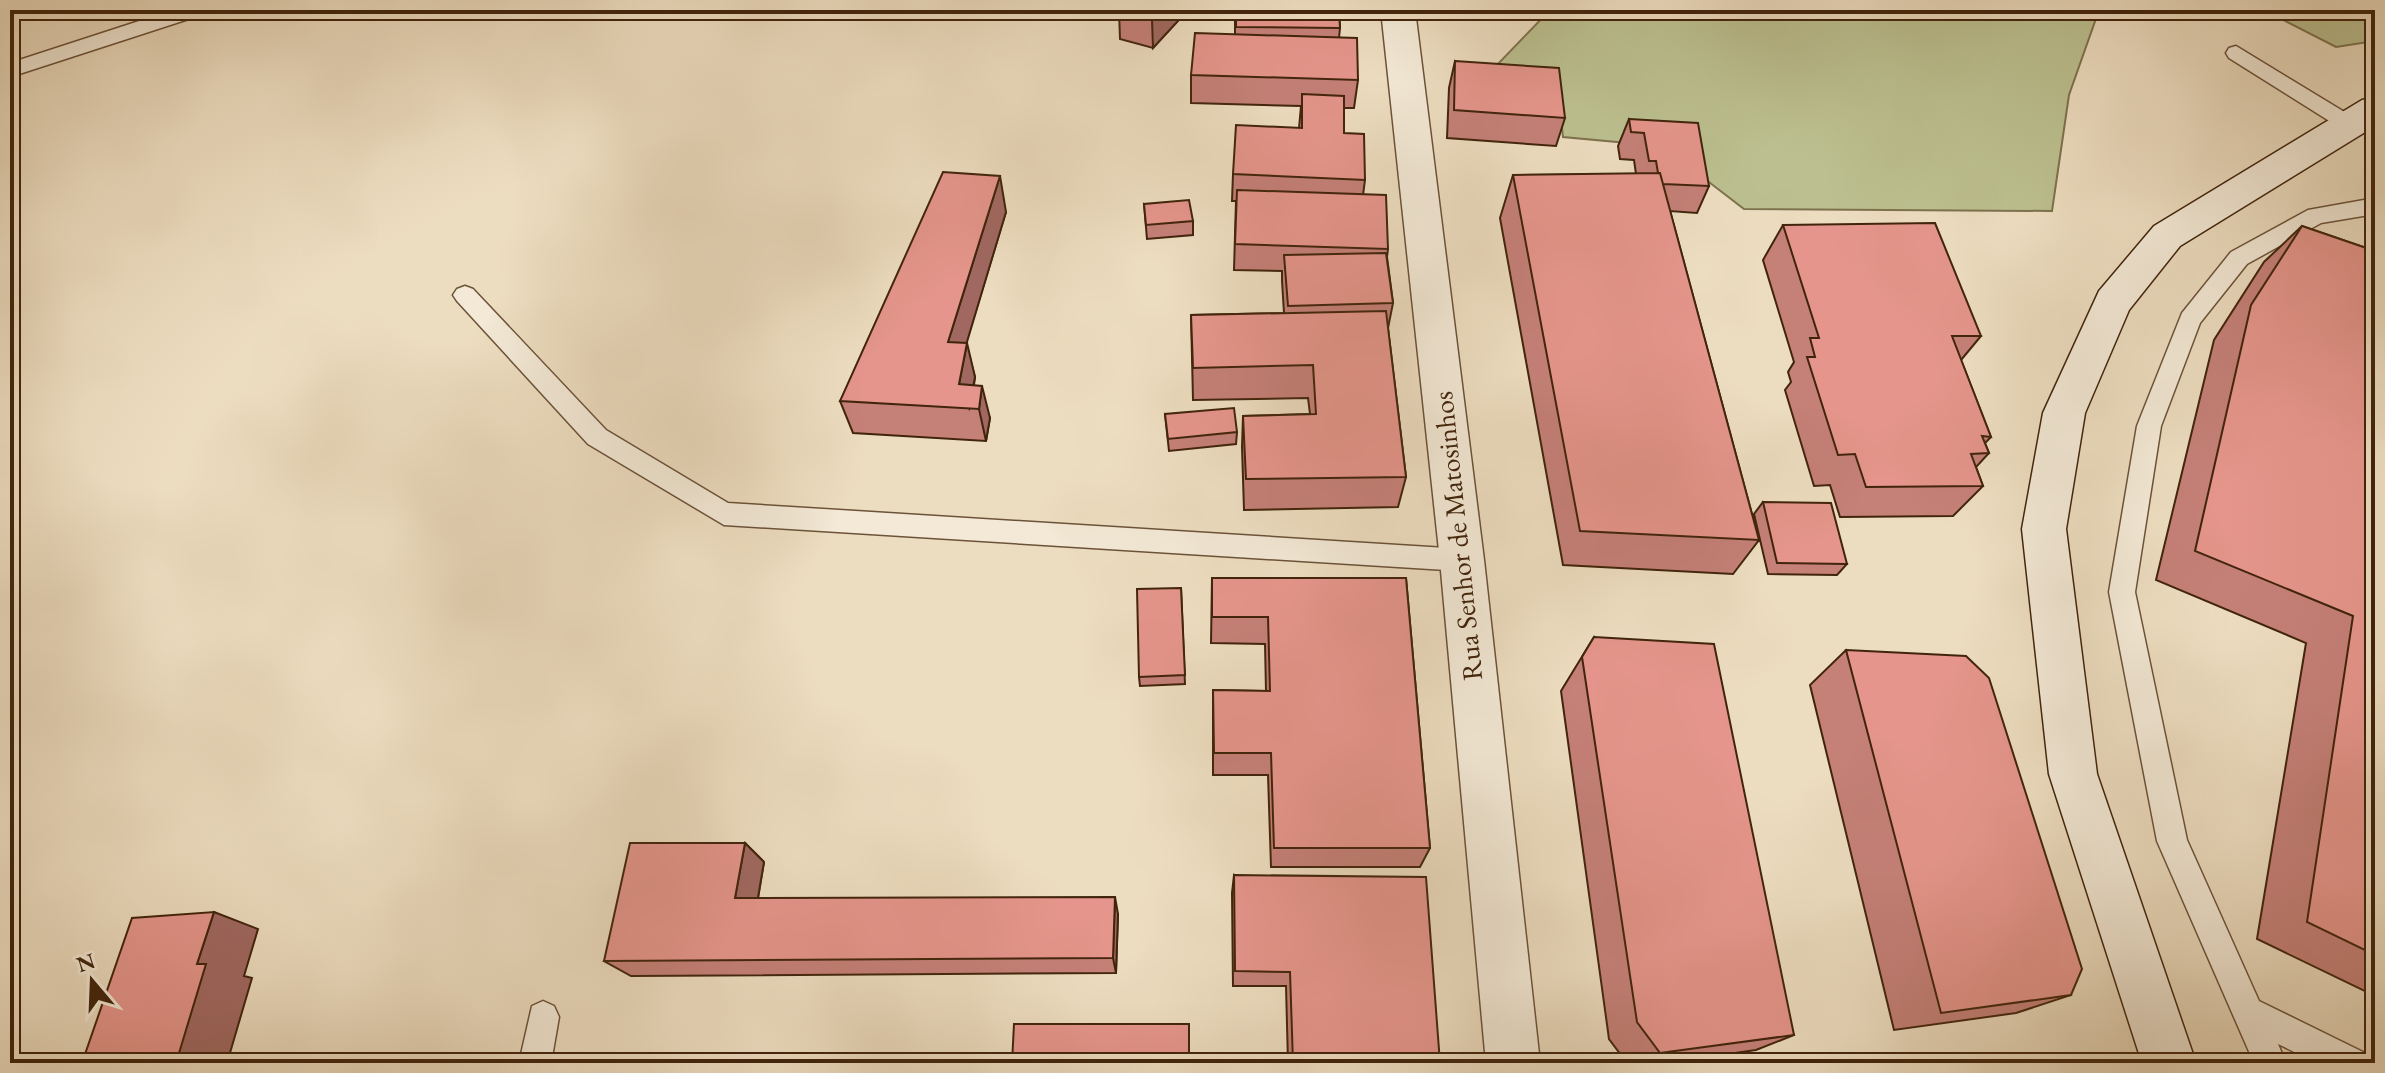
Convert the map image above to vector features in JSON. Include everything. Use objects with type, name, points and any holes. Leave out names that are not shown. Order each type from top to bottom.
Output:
[{"type":"street","name":"Rua Senhor de Matosinhos","points":[[1398,10],[1462,560],[1513,1063]]},
{"type":"street","points":[[2169,1063],[2073,774],[2044,529],[2064,413],[2113,302],[2167,236],[2362,116]]},
{"type":"lane","points":[[10,70],[194,10]]},
{"type":"lane","points":[[2236,53],[2362,116]]},
{"type":"lane","points":[[2270,1063],[2251,1014],[2172,841],[2122,592],[2149,426],[2190,319],[2239,258],[2316,216],[2375,206]]},
{"type":"lane","points":[[465,295],[597,437],[724,514],[1462,560]]},
{"type":"lane","points":[[2251,1014],[2352,1063]]},
{"type":"lane","points":[[535,1063],[543,1017]]},
{"type":"green space","points":[[1550,10],[2099,10],[2069,95],[2052,211],[1744,209],[1701,176],[1693,149],[1563,137],[1558,92],[1493,69]]},
{"type":"green space","points":[[2264,10],[2375,10],[2375,41],[2336,47]]},
{"type":"building","points":[[1119,10],[1162,10],[1152,20]]},
{"type":"building","points":[[1236,10],[1339,10],[1340,28],[1236,27]]},
{"type":"building","points":[[1195,33],[1357,38],[1358,80],[1191,75]]},
{"type":"building","points":[[1455,61],[1559,68],[1565,118],[1454,110]]},
{"type":"building","points":[[1302,94],[1344,96],[1344,133],[1364,134],[1365,180],[1233,174],[1236,125],[1302,128]]},
{"type":"building","points":[[1629,119],[1698,123],[1709,186],[1663,184],[1656,161],[1649,161],[1644,133],[1631,132]]},
{"type":"building","points":[[943,172],[1000,176],[948,342],[967,343],[959,384],[982,386],[979,409],[840,401]]},
{"type":"building","points":[[1660,173],[1759,540],[1580,531],[1513,175]]},
{"type":"building","points":[[1237,190],[1386,195],[1388,249],[1235,244]]},
{"type":"building","points":[[1189,200],[1193,221],[1146,225],[1144,204]]},
{"type":"building","points":[[1935,223],[1981,336],[1952,336],[1991,437],[1982,436],[1989,453],[1971,454],[1983,486],[1866,487],[1855,454],[1838,455],[1807,357],[1815,357],[1810,338],[1819,338],[1783,225]]},
{"type":"building","points":[[2302,226],[2375,251],[2375,955],[2307,922],[2353,616],[2195,551],[2251,305]]},
{"type":"building","points":[[1386,253],[1393,303],[1288,306],[1284,255]]},
{"type":"building","points":[[1386,311],[1406,477],[1246,479],[1243,416],[1316,414],[1313,365],[1193,368],[1191,315]]},
{"type":"building","points":[[1234,408],[1237,432],[1168,439],[1165,414]]},
{"type":"building","points":[[1763,502],[1831,503],[1847,564],[1777,563]]},
{"type":"building","points":[[1212,578],[1406,578],[1430,848],[1274,848],[1271,753],[1214,753],[1213,690],[1270,691],[1268,617],[1212,617]]},
{"type":"building","points":[[1181,588],[1185,675],[1139,677],[1137,589]]},
{"type":"building","points":[[1594,637],[1714,644],[1794,1035],[1660,1053],[1637,1022],[1582,657]]},
{"type":"building","points":[[1846,650],[1966,656],[1989,678],[2082,969],[2071,995],[1941,1013]]},
{"type":"building","points":[[630,843],[745,843],[735,898],[1115,897],[1113,958],[604,961]]},
{"type":"building","points":[[1234,875],[1426,877],[1440,1063],[1293,1063],[1290,972],[1235,971]]},
{"type":"building","points":[[214,912],[197,964],[206,964],[176,1063],[82,1063],[132,918]]},
{"type":"building","points":[[1014,1024],[1189,1024],[1189,1063],[1012,1063]]}]
